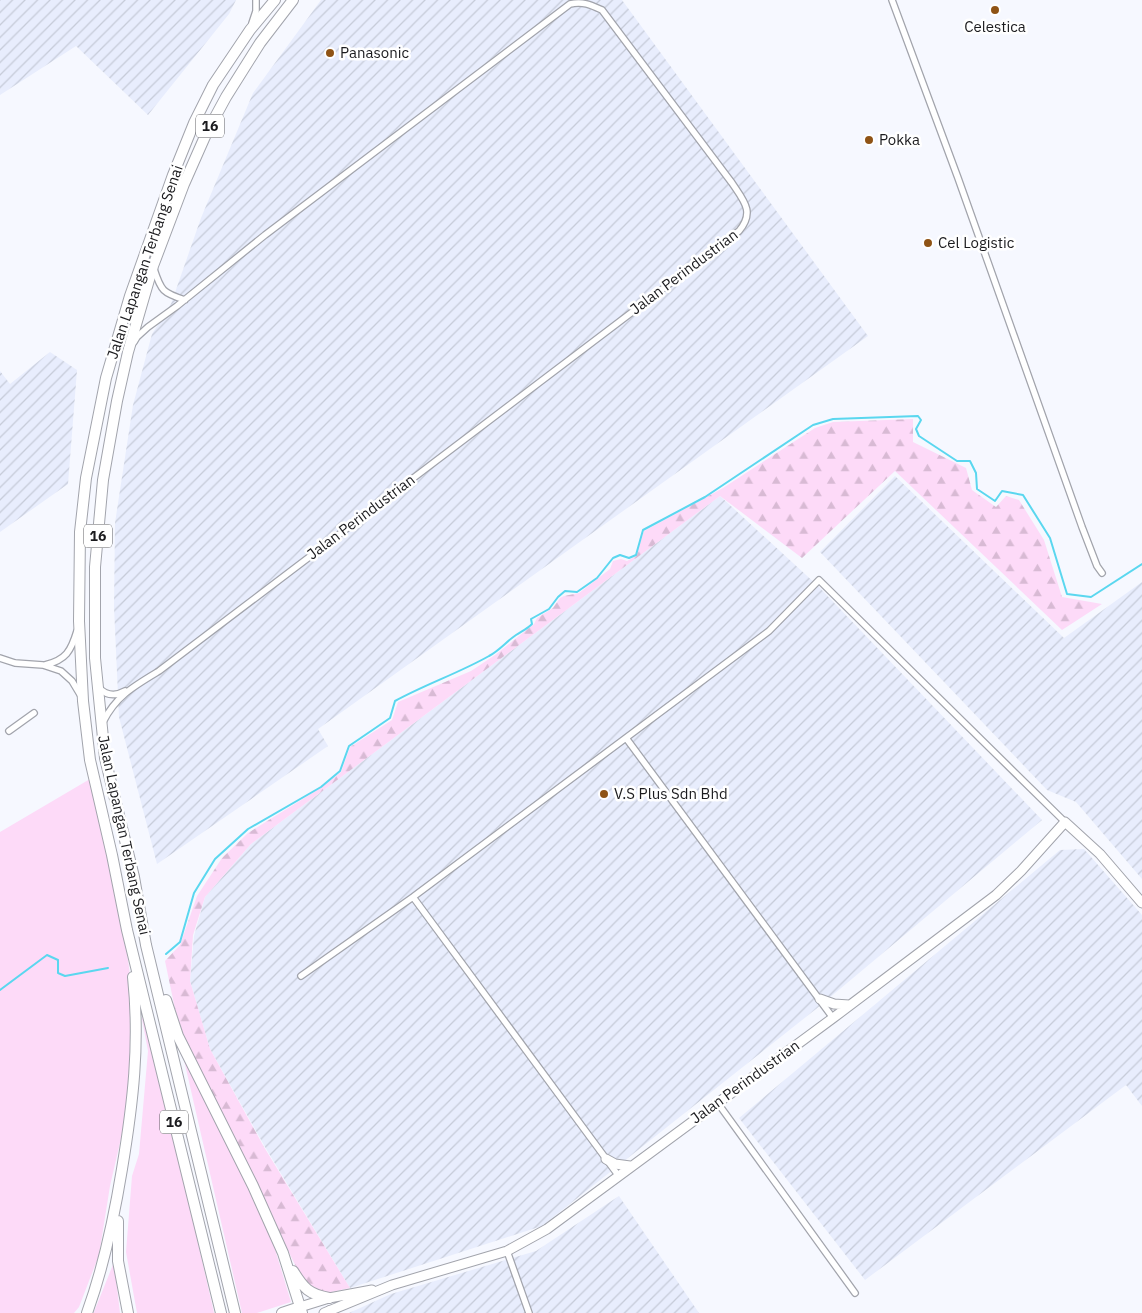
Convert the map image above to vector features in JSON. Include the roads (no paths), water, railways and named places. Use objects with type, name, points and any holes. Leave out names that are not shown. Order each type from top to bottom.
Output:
[{"type":"highway","name":"Jalan Lapangan Terbang Senai","points":[[221,1313],[127,930],[90,760],[82,701],[79,621],[80,532],[86,478],[106,378],[133,287],[173,175],[194,123],[213,85],[250,30],[275,0]]},
{"type":"highway","name":"Jalan Lapangan Terbang Senai","points":[[235,1313],[146,944],[134,877],[105,758],[95,658],[95,567],[103,480],[128,352],[154,266],[184,184],[207,132],[226,97],[260,43],[293,0]]},
{"type":"highway","points":[[87,1313],[99,1282],[118,1192],[130,1119],[137,1057],[136,1010],[127,930]]},
{"type":"highway","points":[[146,944],[156,967],[178,1036],[253,1186],[283,1253],[301,1310],[282,1313]]},
{"type":"highway","points":[[118,1192],[118,1261],[128,1313]]},
{"type":"highway","points":[[283,1253],[304,1288],[315,1295],[330,1298]]},
{"type":"main road","points":[[1065,822],[1100,854],[1142,903]]},
{"type":"main road","name":"Jalan Perindustrian","points":[[392,1286],[507,1251],[547,1229],[996,895],[1020,872],[1065,822]]},
{"type":"main road","points":[[820,999],[834,1004],[849,1005]]},
{"type":"main road","points":[[606,1159],[615,1164],[630,1166]]},
{"type":"main road","points":[[301,1310],[330,1298],[392,1286]]},
{"type":"main road","points":[[327,1312],[392,1286]]},
{"type":"street","points":[[250,30],[256,11],[256,0]]},
{"type":"street","points":[[892,0],[958,178],[1082,526],[1097,566],[1102,573]]},
{"type":"street","name":"Jalan Perindustrian","points":[[101,725],[111,707],[127,690],[159,671],[739,231],[748,217],[747,205],[602,10],[579,2],[570,4],[265,235],[137,337],[128,352]]},
{"type":"street","points":[[154,266],[162,291],[185,300]]},
{"type":"street","points":[[301,976],[413,897],[769,631],[819,580],[1065,822]]},
{"type":"street","points":[[43,665],[64,658],[74,642],[79,621]]},
{"type":"street","points":[[0,658],[15,663],[43,665],[61,671],[72,681],[82,701]]},
{"type":"street","points":[[98,687],[108,694],[120,694],[127,690]]},
{"type":"street","points":[[9,732],[34,713]]},
{"type":"street","points":[[626,738],[833,1018]]},
{"type":"street","points":[[413,897],[618,1175]]},
{"type":"street","points":[[717,1102],[855,1294]]},
{"type":"street","points":[[507,1251],[529,1313]]},
{"type":"waterway","points":[[166,954],[180,942],[194,893],[215,859],[248,829],[321,787],[340,771],[349,746],[390,718],[395,701],[493,654],[530,626],[532,624],[531,619],[549,609],[565,591],[577,592],[597,578],[613,558],[620,555],[629,558],[636,555],[643,530],[705,497],[813,425],[833,419],[918,416],[921,420],[916,429],[919,436],[957,461],[970,461],[976,473],[977,489],[995,501],[1002,491],[1023,495],[1050,538],[1067,594],[1091,597],[1142,564]]},
{"type":"waterway","points":[[0,990],[47,955],[58,960],[58,973],[65,976],[108,968]]},
{"type":"place","name":"Celestica","points":[[995,10]]},
{"type":"place","name":"Panasonic","points":[[330,53]]},
{"type":"place","name":"Pokka","points":[[869,140]]},
{"type":"place","name":"Cel Logistic","points":[[928,243]]},
{"type":"place","name":"V.S Plus Sdn Bhd","points":[[604,794]]}]
